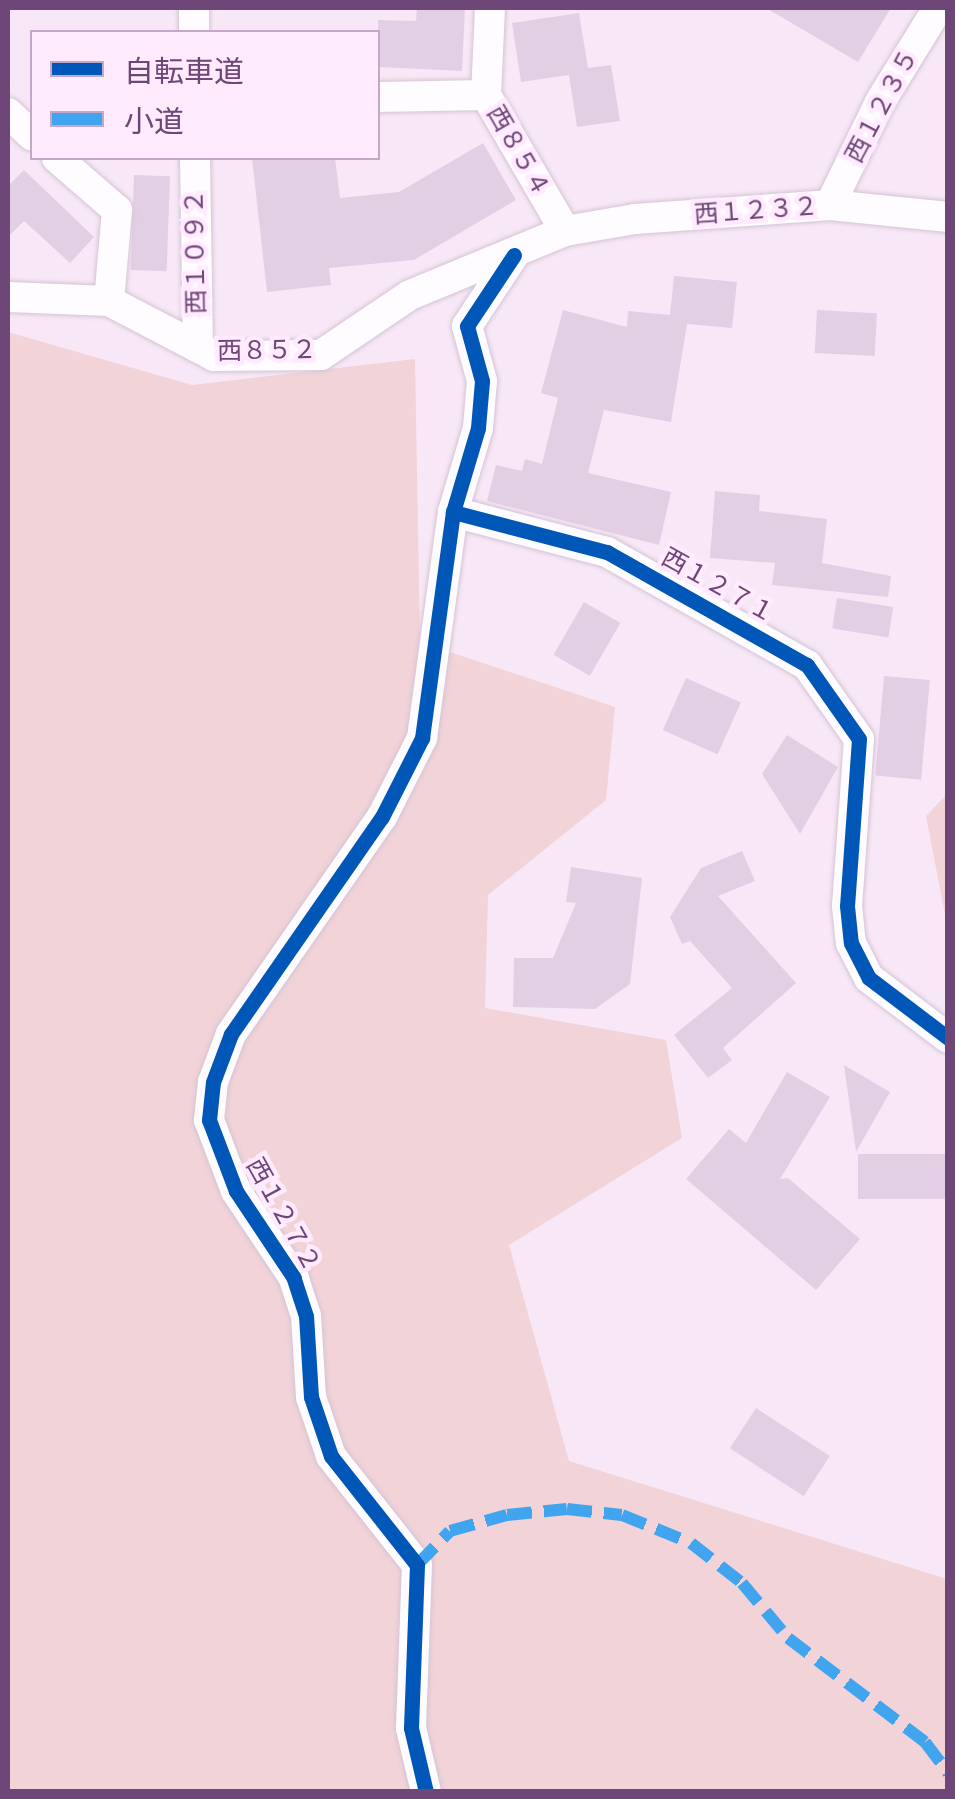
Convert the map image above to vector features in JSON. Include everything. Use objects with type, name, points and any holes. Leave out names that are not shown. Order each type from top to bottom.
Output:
[{"type":"street","name":"西８５４","points":[[490,8],[486,96],[565,231]]},
{"type":"street","name":"西１２３５","points":[[830,205],[880,102],[938,8]]},
{"type":"street","points":[[380,97],[486,96]]},
{"type":"street","points":[[8,113],[30,134]]},
{"type":"street","points":[[59,160],[117,210],[109,300]]},
{"type":"street","name":"西１０９２","points":[[196,160],[198,347]]},
{"type":"street","name":"西１２３２","points":[[514,255],[565,231],[635,218],[830,205],[948,217]]},
{"type":"street","points":[[453,512],[478,428],[482,381],[467,326],[514,255]]},
{"type":"street","name":"西８５２","points":[[8,297],[109,300],[214,356],[321,355],[410,295],[514,255]]},
{"type":"street","name":"西１２７１","points":[[453,512],[607,552],[808,666],[858,738],[847,906],[851,943],[869,978],[948,1038]]},
{"type":"street","name":"西１２７２","points":[[426,1792],[410,1728],[417,1565],[332,1456],[311,1396],[306,1316],[294,1278],[236,1191],[209,1120],[213,1082],[231,1034],[382,817],[422,738],[453,512]]},
{"type":"shaded area","points":[[8,332],[192,385],[415,359],[420,642],[615,707],[606,800],[488,895],[485,1008],[666,1040],[682,1138],[509,1245],[569,1461],[947,1579],[947,1791],[8,1791]]},
{"type":"shaded area","points":[[947,794],[947,925],[926,816]]},
{"type":"building","points":[[417,8],[465,9],[462,71],[380,67],[378,20],[416,21]]},
{"type":"building","points":[[766,8],[891,8],[858,62]]},
{"type":"building","points":[[579,13],[588,68],[611,65],[620,121],[577,127],[569,75],[521,82],[512,23]]},
{"type":"building","points":[[483,143],[516,200],[414,260],[329,268],[331,285],[267,292],[252,160],[335,160],[340,198],[399,192]]},
{"type":"building","points":[[24,170],[94,237],[70,263],[24,221],[8,237],[8,186]]},
{"type":"building","points":[[134,175],[170,176],[167,271],[131,270]]},
{"type":"building","points":[[674,276],[737,282],[732,328],[687,324],[671,422],[604,410],[588,473],[671,492],[659,545],[487,501],[496,465],[522,471],[525,459],[542,464],[558,398],[541,393],[563,310],[627,327],[628,311],[670,315]]},
{"type":"building","points":[[817,310],[877,313],[875,356],[815,353]]},
{"type":"building","points":[[715,491],[760,495],[759,511],[827,519],[822,563],[891,576],[888,597],[772,585],[775,563],[710,558]]},
{"type":"building","points":[[837,598],[893,607],[888,638],[832,629]]},
{"type":"building","points":[[584,602],[620,623],[590,676],[554,655]]},
{"type":"building","points":[[884,676],[930,680],[921,780],[875,776]]},
{"type":"building","points":[[686,678],[741,702],[718,754],[663,730]]},
{"type":"building","points":[[787,735],[838,767],[800,834],[762,774]]},
{"type":"building","points":[[742,851],[755,881],[718,896],[796,983],[723,1048],[732,1060],[708,1078],[674,1035],[732,988],[690,941],[682,944],[670,917],[701,868]]},
{"type":"building","points":[[571,867],[642,878],[630,984],[595,1009],[513,1007],[514,958],[553,958],[576,903],[566,902]]},
{"type":"building","points":[[844,1065],[890,1092],[856,1152]]},
{"type":"building","points":[[787,1072],[830,1097],[780,1179],[788,1178],[860,1239],[816,1290],[686,1179],[729,1129],[746,1143]]},
{"type":"building","points":[[858,1154],[948,1154],[948,1199],[858,1199]]},
{"type":"building","points":[[756,1408],[830,1456],[804,1496],[730,1448]]},
{"type":"marked path","points":[[417,1565],[450,1531],[507,1515],[567,1509],[622,1515],[691,1543],[742,1583],[788,1638],[925,1742],[948,1773]]},
{"type":"cycle path","points":[[514,255],[467,326],[482,381],[478,428],[453,512],[607,552],[807,665],[859,739],[847,906],[851,943],[869,978],[948,1038]]},
{"type":"cycle path","points":[[426,1792],[411,1728],[417,1565],[331,1456],[311,1397],[306,1316],[294,1278],[236,1191],[209,1120],[213,1082],[231,1034],[382,817],[422,738],[453,512]]}]
